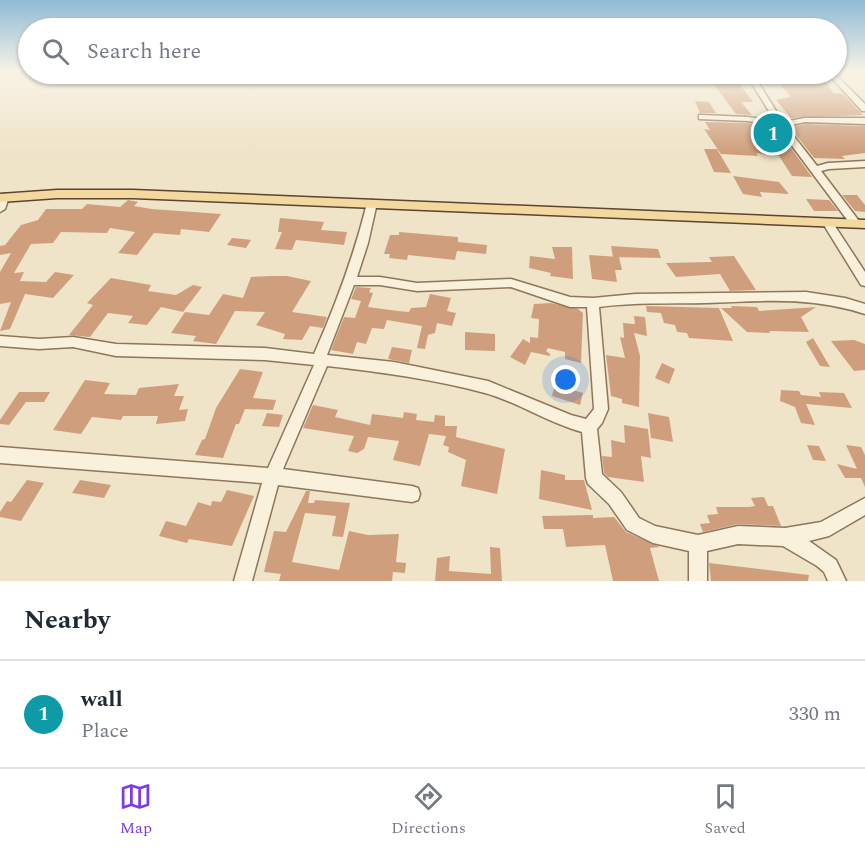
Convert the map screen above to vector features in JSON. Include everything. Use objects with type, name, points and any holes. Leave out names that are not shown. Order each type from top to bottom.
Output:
[{"type":"main road","points":[[1,201],[134,194],[860,224]]},
{"type":"street","points":[[765,98],[781,125],[815,170],[860,224]]},
{"type":"street","points":[[854,98],[865,109]]},
{"type":"street","points":[[702,117],[748,119],[781,125],[805,120],[865,121]]},
{"type":"street","points":[[815,170],[828,166],[865,164]]},
{"type":"street","points":[[243,581],[272,476],[337,315],[363,243],[372,203]]},
{"type":"street","points":[[827,222],[865,282]]},
{"type":"street","points":[[348,281],[380,281],[417,287],[511,283],[570,302],[592,303],[624,298],[720,297],[775,293],[822,296],[865,309]]},
{"type":"street","points":[[592,303],[601,410],[589,427],[594,478],[615,498],[627,518],[653,534],[698,544],[738,535],[784,537],[823,530],[865,506]]},
{"type":"street","points":[[0,341],[39,344],[73,342],[116,350],[320,359],[394,369],[488,387],[570,422],[589,427]]},
{"type":"street","points":[[0,455],[272,476],[412,494]]},
{"type":"street","points":[[784,537],[823,560],[830,566],[837,581]]},
{"type":"street","points":[[698,544],[698,581]]},
{"type":"building","points":[[724,98],[750,98],[753,102],[741,102],[752,115],[736,114]]},
{"type":"building","points":[[847,98],[863,115],[791,118],[776,100]]},
{"type":"building","points":[[695,101],[709,102],[716,113],[700,113]]},
{"type":"building","points":[[705,122],[748,123],[777,129],[812,177],[792,176],[779,156],[756,153],[758,156],[721,154],[704,129],[710,130]]},
{"type":"building","points":[[805,124],[865,126],[865,153],[842,156],[845,159],[814,158],[790,127]]},
{"type":"building","points":[[704,149],[717,149],[731,173],[714,172]]},
{"type":"building","points":[[733,176],[779,182],[789,194],[760,192],[762,197],[743,194]]},
{"type":"building","points":[[842,195],[857,195],[865,205],[865,212],[855,211]]},
{"type":"building","points":[[806,199],[829,200],[838,211],[814,211]]},
{"type":"building","points":[[128,200],[138,202],[134,206],[152,209],[221,214],[209,232],[181,229],[180,235],[154,233],[137,255],[118,253],[135,232],[110,228],[107,233],[61,232],[53,243],[31,244],[14,273],[24,272],[20,281],[46,282],[55,272],[74,275],[53,298],[25,294],[10,329],[0,331],[11,302],[0,304],[0,272],[11,253],[0,255],[0,246],[5,245],[21,225],[38,220],[46,209],[82,209],[87,204],[120,207]]},
{"type":"building","points":[[280,218],[324,222],[321,230],[347,232],[344,245],[296,240],[292,250],[275,249],[282,232],[278,232]]},
{"type":"building","points":[[399,232],[458,237],[458,242],[487,245],[486,254],[457,251],[455,260],[408,255],[407,260],[389,258],[390,254],[384,254],[390,235],[399,235]]},
{"type":"building","points":[[232,238],[251,240],[246,248],[227,245]]},
{"type":"building","points":[[611,246],[658,249],[661,258],[613,257]]},
{"type":"building","points":[[552,247],[572,247],[573,279],[550,276],[551,273],[529,268],[530,256],[555,259]]},
{"type":"building","points":[[589,255],[619,257],[622,270],[615,270],[617,282],[592,279]]},
{"type":"building","points":[[734,256],[756,290],[730,291],[720,274],[676,277],[666,263],[712,262],[709,257]]},
{"type":"building","points":[[287,276],[311,281],[292,312],[327,317],[323,328],[310,326],[302,340],[283,339],[285,334],[256,325],[265,312],[235,311],[216,344],[193,341],[196,336],[171,333],[185,312],[209,315],[223,294],[243,298],[251,277]]},
{"type":"building","points":[[111,278],[151,285],[148,291],[176,295],[193,285],[202,287],[183,312],[161,307],[147,325],[128,323],[133,316],[108,313],[90,337],[69,335],[93,305],[87,303]]},
{"type":"building","points":[[356,287],[371,288],[369,292],[373,293],[368,307],[398,311],[409,312],[411,308],[426,307],[430,294],[451,298],[447,311],[456,313],[452,326],[437,323],[435,333],[428,335],[425,349],[417,348],[422,326],[387,320],[384,329],[372,328],[366,344],[357,342],[353,354],[331,350],[344,317],[355,318],[361,301],[351,299]]},
{"type":"building","points":[[551,303],[578,309],[583,313],[581,363],[565,359],[565,352],[548,348],[546,351],[550,356],[531,352],[525,365],[510,357],[523,339],[530,343],[530,337],[538,338],[539,319],[531,318],[534,304]]},
{"type":"building","points":[[646,306],[719,308],[733,341],[689,338],[687,333],[677,332],[675,325],[664,323],[661,313],[647,312]]},
{"type":"building","points":[[731,306],[757,307],[759,311],[816,307],[801,317],[809,332],[769,331],[770,333],[747,332],[721,308],[732,308]]},
{"type":"building","points":[[634,316],[645,317],[647,336],[634,333],[640,356],[639,407],[622,403],[622,399],[611,396],[606,355],[625,358],[620,337],[624,338],[623,323],[635,324]]},
{"type":"building","points":[[465,332],[495,334],[495,351],[465,350]]},
{"type":"building","points":[[813,338],[830,367],[820,366],[806,342]]},
{"type":"building","points":[[854,340],[865,344],[865,370],[854,371],[831,341]]},
{"type":"building","points":[[392,347],[412,350],[409,363],[388,359]]},
{"type":"building","points":[[662,363],[675,369],[669,384],[655,378]]},
{"type":"building","points":[[240,369],[263,372],[253,398],[276,400],[273,410],[245,409],[239,424],[236,424],[223,458],[195,455],[202,440],[205,439],[216,408]]},
{"type":"building","points":[[562,370],[575,377],[569,389],[583,393],[580,405],[552,396],[556,379]]},
{"type":"building","points":[[85,380],[110,383],[104,394],[136,395],[139,388],[179,384],[174,396],[184,396],[179,410],[188,409],[185,421],[156,424],[158,416],[123,416],[121,420],[92,417],[81,434],[53,430]]},
{"type":"building","points":[[781,390],[799,391],[801,395],[821,397],[819,392],[844,393],[852,408],[806,404],[815,425],[801,423],[795,407],[780,401]]},
{"type":"building","points":[[19,392],[50,392],[44,402],[26,402],[9,425],[0,424],[0,420]]},
{"type":"building","points":[[313,405],[338,410],[335,417],[370,425],[372,414],[403,418],[404,412],[417,414],[416,420],[434,422],[435,415],[445,416],[445,426],[457,426],[456,437],[505,449],[497,494],[461,486],[466,460],[448,452],[449,447],[443,445],[446,436],[429,434],[420,466],[393,460],[399,441],[368,437],[364,449],[357,453],[348,451],[354,436],[303,428]]},
{"type":"building","points":[[267,413],[283,415],[279,427],[262,426]]},
{"type":"building","points":[[648,413],[669,417],[673,442],[651,438]]},
{"type":"building","points":[[624,425],[648,429],[651,458],[641,456],[644,482],[608,477],[604,473],[602,456],[612,457],[611,440],[625,443]]},
{"type":"building","points":[[807,445],[819,446],[826,461],[813,460]]},
{"type":"building","points":[[846,445],[861,447],[865,455],[865,487],[861,478],[845,478],[837,464],[857,469]]},
{"type":"building","points":[[541,470],[565,475],[565,480],[584,480],[592,510],[539,499]]},
{"type":"building","points":[[27,480],[44,483],[21,521],[0,517],[0,512],[7,501],[11,502]]},
{"type":"building","points":[[80,480],[111,485],[104,498],[72,493]]},
{"type":"building","points":[[227,490],[254,496],[232,546],[189,539],[187,543],[159,536],[166,521],[186,526],[198,502],[211,506],[212,501],[221,502]]},
{"type":"building","points":[[306,491],[310,491],[308,503],[314,503],[315,500],[350,503],[343,537],[332,536],[336,516],[305,513],[292,562],[339,570],[349,531],[368,535],[399,534],[396,562],[406,563],[405,573],[393,572],[392,581],[279,581],[281,574],[264,572],[274,531],[286,532]]},
{"type":"building","points":[[764,497],[768,506],[773,506],[781,526],[738,524],[703,532],[700,524],[710,523],[707,515],[718,514],[716,507],[755,506],[751,498]]},
{"type":"building","points":[[593,515],[593,518],[614,517],[626,532],[660,547],[650,548],[659,581],[613,581],[605,545],[566,547],[563,529],[544,529],[542,516]]},
{"type":"building","points":[[490,547],[500,548],[502,581],[435,581],[437,558],[450,556],[449,571],[491,574]]},
{"type":"building","points":[[709,563],[809,575],[808,581],[711,581]]},
{"type":"place","name":"wall","points":[[773,133]]}]
